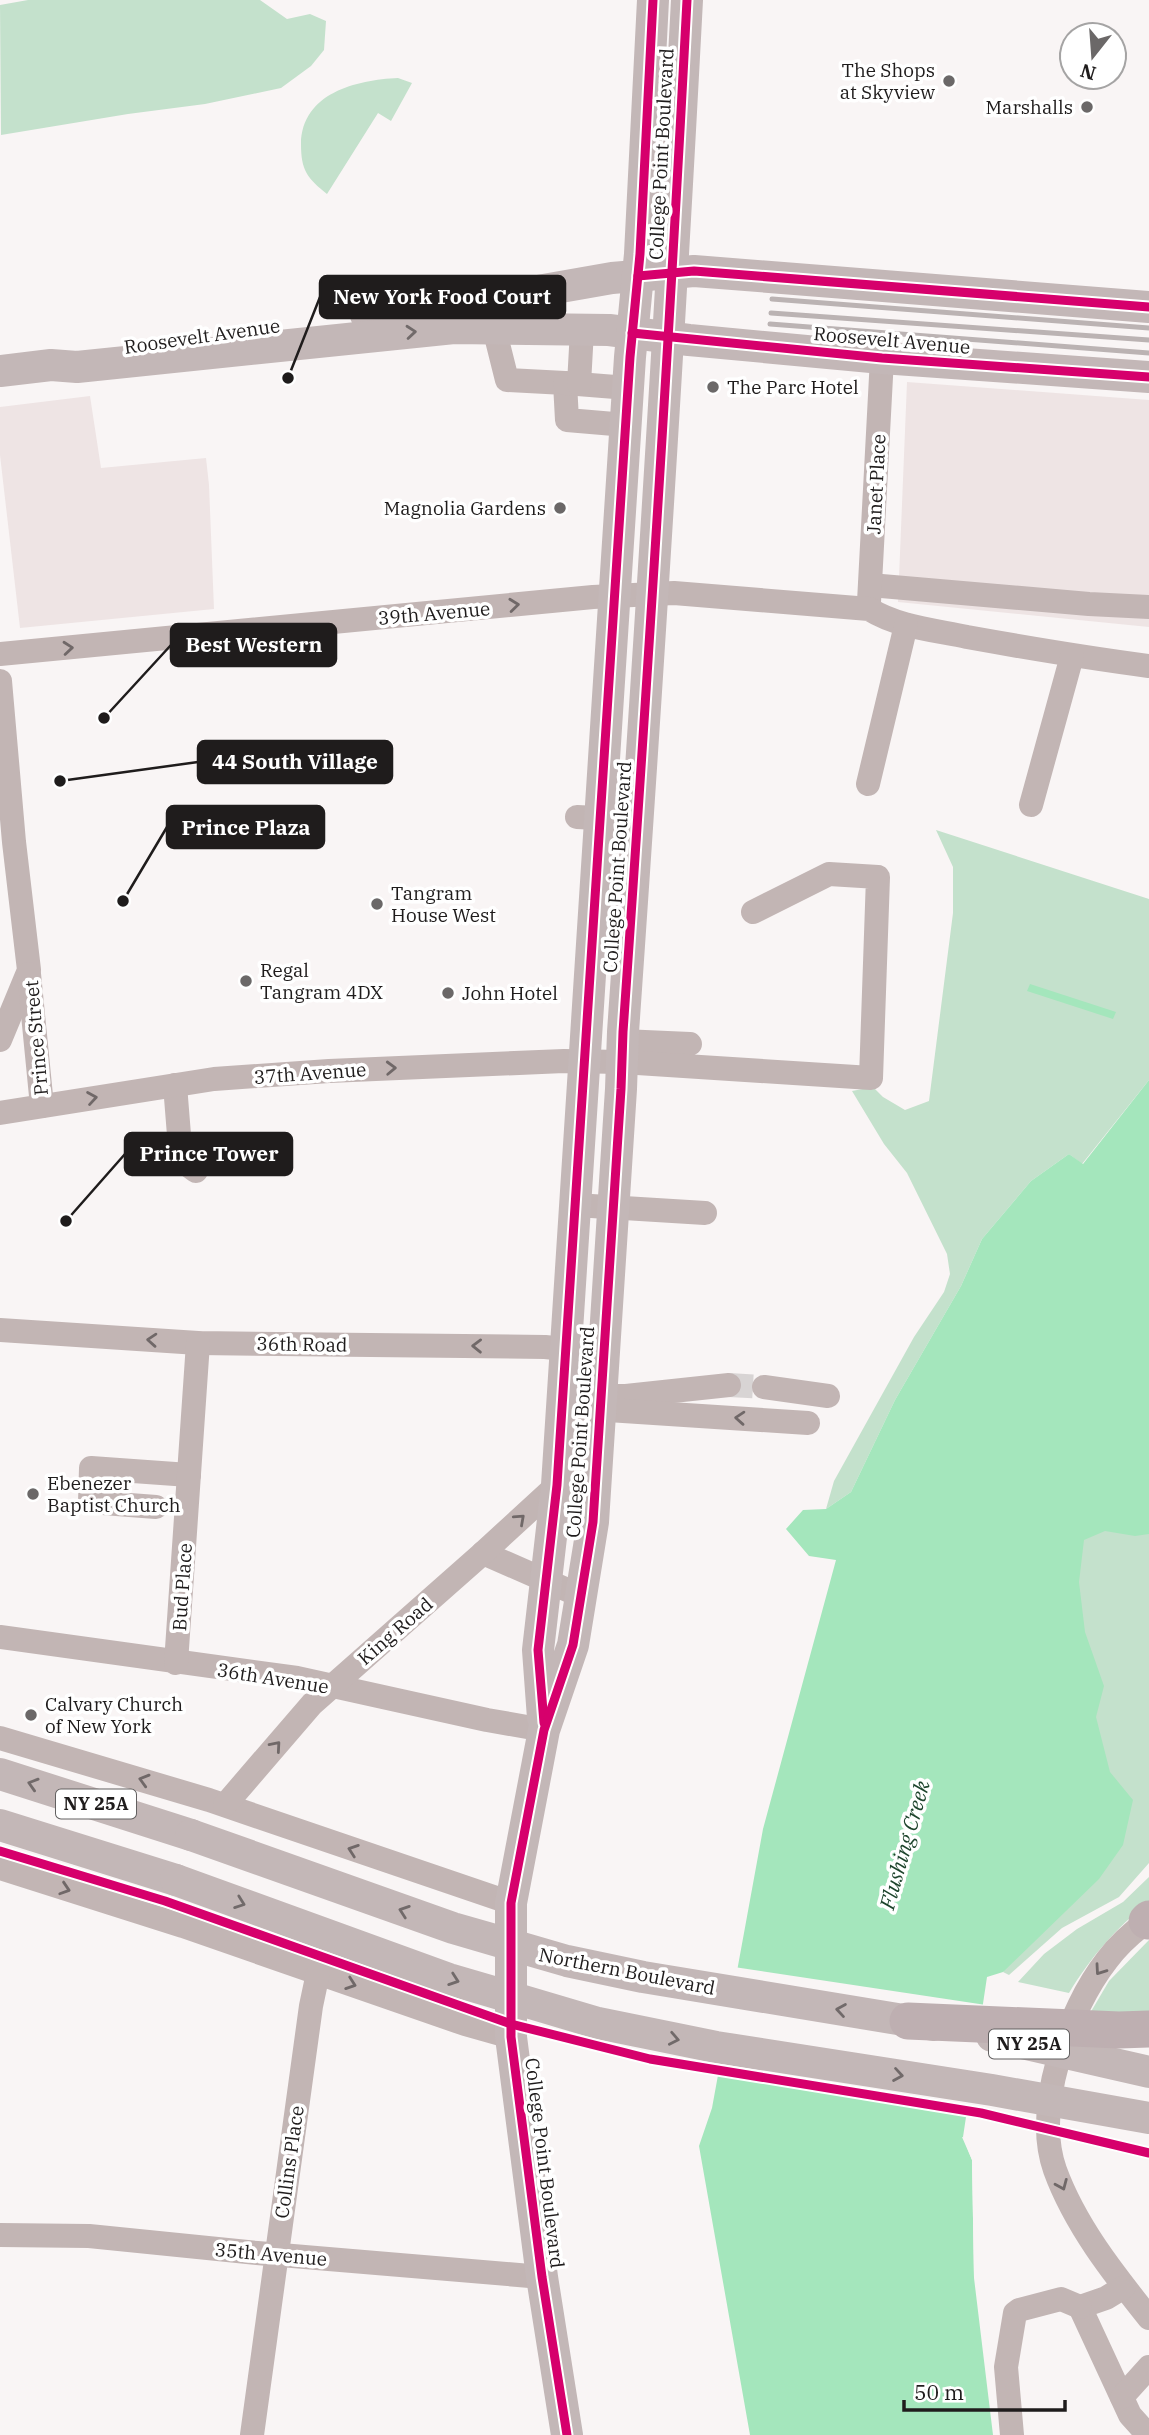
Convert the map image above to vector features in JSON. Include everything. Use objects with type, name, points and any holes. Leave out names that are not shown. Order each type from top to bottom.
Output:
[{"type":"highway","points":[[908,2021],[1109,2030],[1149,2029]]},
{"type":"main road","name":"College Point Boulevard","points":[[544,1730],[538,1650],[557,1485],[584,1061],[588,817],[615,596],[638,276],[653,0]]},
{"type":"main road","name":"College Point Boulevard","points":[[567,2435],[542,2277],[511,2037],[511,1903],[544,1730],[573,1646],[593,1522],[673,272],[687,0]]},
{"type":"main road","name":"Roosevelt Avenue","points":[[51,365],[75,353],[492,299],[673,272],[694,271],[1149,307]]},
{"type":"main road","name":"Roosevelt Avenue","points":[[0,371],[51,365],[77,367],[454,328],[494,328],[632,333],[882,358],[1149,377]]},
{"type":"main road","name":"Northern Boulevard","points":[[0,1774],[191,1835],[453,1928],[566,1961],[908,2021],[1034,2045],[1149,2072]]},
{"type":"main road","name":"NY 25A","points":[[0,1825],[176,1880],[449,1979],[598,2023],[716,2047],[992,2090],[1149,2118]]},
{"type":"street","points":[[494,328],[507,380],[628,388]]},
{"type":"street","points":[[582,330],[567,420],[626,425]]},
{"type":"street","name":"Janet Place","points":[[869,610],[882,358]]},
{"type":"street","points":[[870,585],[1149,607]]},
{"type":"street","name":"39th Avenue","points":[[0,654],[615,596],[674,593],[869,610],[906,625],[1072,656],[1149,666]]},
{"type":"street","points":[[868,785],[906,625]]},
{"type":"street","points":[[1031,805],[1072,656]]},
{"type":"street","name":"Prince Street","points":[[0,681],[7,842],[29,970],[42,1106]]},
{"type":"street","points":[[588,817],[638,820]]},
{"type":"street","points":[[622,1052],[871,1078],[878,877],[829,874],[753,912]]},
{"type":"street","name":"Prince Street","points":[[0,1040],[29,970]]},
{"type":"street","points":[[622,1052],[690,1044]]},
{"type":"street","name":"37th Avenue","points":[[0,1113],[215,1079],[329,1071],[584,1061],[622,1052]]},
{"type":"street","points":[[175,1085],[181,1160],[196,1171]]},
{"type":"street","points":[[575,1205],[705,1213]]},
{"type":"street","name":"36th Road","points":[[0,1330],[198,1343],[545,1347],[604,1353]]},
{"type":"street","name":"Bud Place","points":[[176,1663],[198,1343]]},
{"type":"street","points":[[601,1402],[626,1396],[729,1385]]},
{"type":"street","points":[[764,1387],[828,1396]]},
{"type":"street","points":[[562,1400],[808,1423]]},
{"type":"street","points":[[156,1507],[90,1502],[91,1468],[189,1475]]},
{"type":"street","name":"King Road","points":[[225,1805],[312,1704],[557,1485]]},
{"type":"street","points":[[483,1553],[581,1596]]},
{"type":"street","name":"36th Avenue","points":[[0,1637],[297,1678],[544,1730]]},
{"type":"street","points":[[0,1738],[225,1805],[511,1903]]},
{"type":"street","points":[[0,1868],[183,1926],[465,2024],[511,2037]]},
{"type":"street","points":[[1148,1920],[1126,1938],[1108,1958],[1079,2004],[1058,2064],[1050,2115],[1052,2156],[1065,2194],[1080,2222],[1124,2287],[1149,2318]]},
{"type":"street","name":"Collins Place","points":[[252,2435],[311,2006],[318,1973]]},
{"type":"street","name":"35th Avenue","points":[[0,2235],[89,2236],[542,2277]]},
{"type":"street","points":[[1012,2435],[1006,2367],[1015,2313],[1060,2299],[1080,2307],[1106,2298],[1124,2287]]},
{"type":"street","points":[[1080,2307],[1130,2415],[1148,2435]]},
{"type":"street","points":[[1122,2397],[1149,2367]]},
{"type":"shaded area","points":[[28,0],[260,0],[287,19],[310,14],[326,21],[324,50],[311,66],[281,88],[205,104],[1,135],[0,5]]},
{"type":"shaded area","points":[[398,78],[412,83],[391,121],[378,113],[327,194],[310,178],[302,161],[304,127],[311,112],[321,101],[349,86]]},
{"type":"shaded area","points":[[907,382],[1149,400],[1149,627],[898,602]]},
{"type":"shaded area","points":[[90,396],[101,468],[206,458],[214,609],[20,628],[0,455],[0,407]]},
{"type":"shaded area","points":[[936,830],[1149,899],[1149,1080],[1082,1164],[1069,1154],[1031,1181],[982,1239],[961,1286],[895,1400],[851,1492],[826,1509],[834,1481],[914,1337],[944,1292],[950,1274],[947,1254],[907,1173],[884,1144],[852,1091],[873,1087],[883,1097],[905,1110],[929,1101],[953,913],[953,867]]},
{"type":"shaded area","points":[[1149,1508],[1149,1863],[1119,1897],[1062,1928],[1009,1975],[1003,1972],[1033,1926],[1063,1542]]},
{"type":"shaded area","points":[[1149,1877],[1149,1901],[1105,1944],[1069,1993],[1018,1982],[1044,1954],[1077,1929],[1123,1902]]},
{"type":"shaded area","points":[[1149,1940],[1149,2044],[1089,2015],[1109,1981]]},
{"type":"water","points":[[1030,984],[1116,1012],[1113,1019],[1027,991]]},
{"type":"water","name":"Flushing Creek","points":[[1149,1080],[1149,1534],[1135,1536],[1105,1531],[1084,1540],[1079,1582],[1085,1632],[1104,1686],[1096,1717],[1110,1772],[1133,1800],[1123,1845],[1099,1879],[1003,1972],[987,1977],[963,2137],[972,2160],[974,2278],[993,2435],[750,2435],[699,2146],[712,2108],[763,1829],[836,1560],[809,1556],[786,1529],[803,1510],[826,1509],[851,1492],[895,1400],[961,1286],[982,1239],[1031,1181],[1069,1154],[1083,1164]]},
{"type":"pier","points":[[734,1967],[986,2005],[970,2114],[715,2074]]},
{"type":"pier","points":[[962,2137],[967,2138],[975,2160],[978,2278],[974,2278],[972,2160]]},
{"type":"tunnel","points":[[729,1385],[764,1387]]},
{"type":"railway","points":[[772,299],[1149,328]]},
{"type":"railway","points":[[771,313],[1149,340]]},
{"type":"railway","points":[[770,324],[1149,353]]},
{"type":"cycle path","points":[[544,1723],[538,1650],[557,1485],[630,357],[640,254],[653,0]]},
{"type":"cycle path","points":[[567,2435],[542,2277],[511,2037],[511,1903],[544,1730],[573,1645],[593,1522],[687,0]]},
{"type":"cycle path","points":[[638,276],[694,271],[1149,307]]},
{"type":"cycle path","points":[[632,333],[882,358],[1149,377]]},
{"type":"cycle path","points":[[0,1851],[165,1901],[511,2024],[650,2059],[981,2113],[1149,2153]]},
{"type":"place","name":"The Shops at Skyview","points":[[949,81]]},
{"type":"place","name":"Marshalls","points":[[1087,107]]},
{"type":"place","name":"New York Food Court","points":[[288,378]]},
{"type":"place","name":"The Parc Hotel","points":[[713,387]]},
{"type":"place","name":"Magnolia Gardens","points":[[560,508]]},
{"type":"place","name":"Best Western","points":[[104,718]]},
{"type":"place","name":"44 South Village","points":[[60,781]]},
{"type":"place","name":"Prince Plaza","points":[[123,901]]},
{"type":"place","name":"Tangram House West","points":[[377,904]]},
{"type":"place","name":"Regal Tangram 4DX","points":[[246,981]]},
{"type":"place","name":"John Hotel","points":[[448,993]]},
{"type":"place","name":"Prince Tower","points":[[66,1221]]},
{"type":"place","name":"Ebenezer Baptist Church","points":[[33,1494]]},
{"type":"place","name":"Calvary Church of New York","points":[[31,1715]]}]
